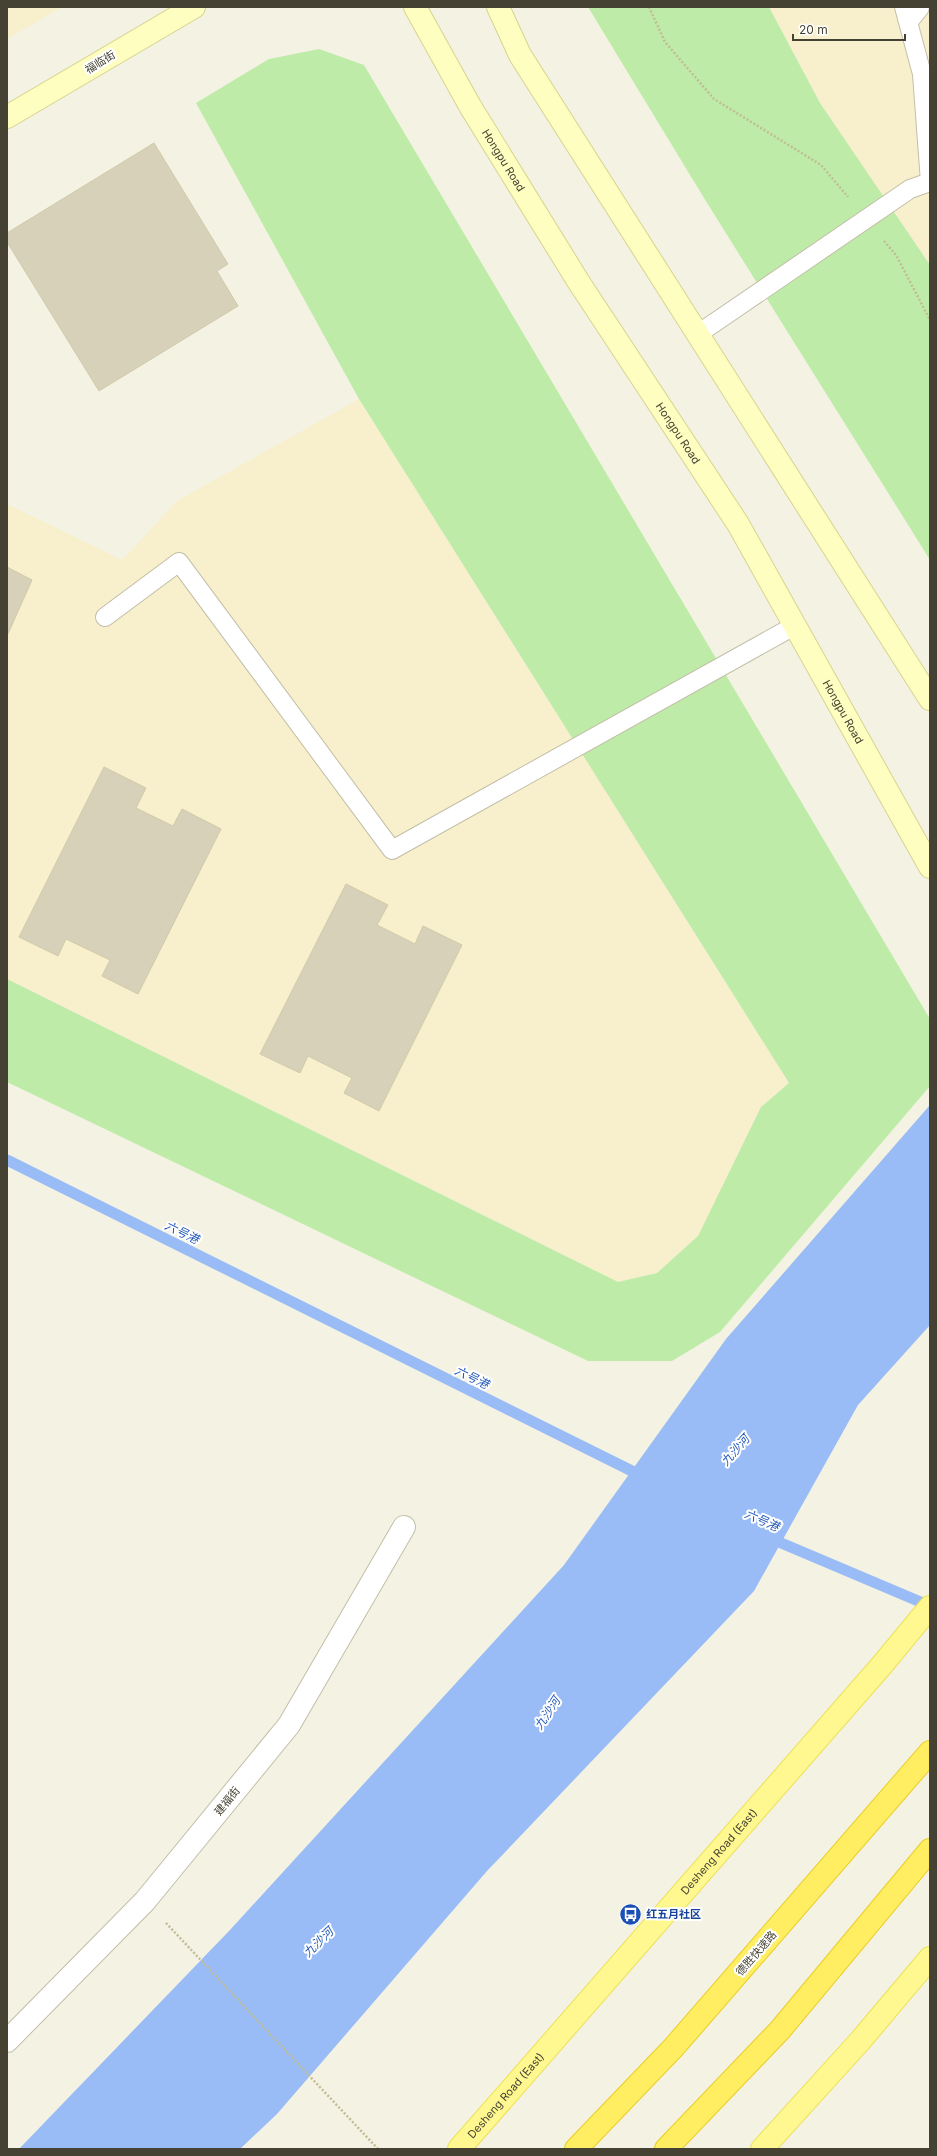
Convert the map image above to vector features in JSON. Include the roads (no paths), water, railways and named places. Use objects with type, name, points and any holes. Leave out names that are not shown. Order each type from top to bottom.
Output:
[{"type":"highway","name":"德胜快速路","points":[[576,2149],[674,2047],[930,1752]]},
{"type":"highway","points":[[666,2149],[780,2030],[930,1850]]},
{"type":"main road","name":"福临街","points":[[7,117],[194,7]]},
{"type":"main road","name":"Hongpu Road","points":[[415,7],[470,106],[578,281],[738,524],[930,867]]},
{"type":"main road","points":[[498,7],[520,55],[930,699]]},
{"type":"main road","name":"Desheng Road (East)","points":[[459,2149],[882,1665],[930,1607]]},
{"type":"main road","points":[[762,2149],[860,2041],[930,1958]]},
{"type":"street","name":"建福街","points":[[7,2041],[145,1901],[289,1726],[404,1527]]},
{"type":"lane","points":[[698,334],[910,189],[930,182],[922,74],[910,11]]},
{"type":"lane","points":[[105,617],[179,562],[392,850],[794,626]]},
{"type":"water","name":"九沙河","points":[[930,1105],[930,1325],[858,1405],[754,1591],[487,1871],[277,2114],[240,2149],[19,2149],[229,1931],[564,1565],[726,1339]]},
{"type":"waterway","name":"六号港","points":[[7,1160],[644,1477]]},
{"type":"waterway","name":"六号港","points":[[767,1537],[930,1606]]},
{"type":"place","name":"红五月社区","points":[[630,1914]]}]
